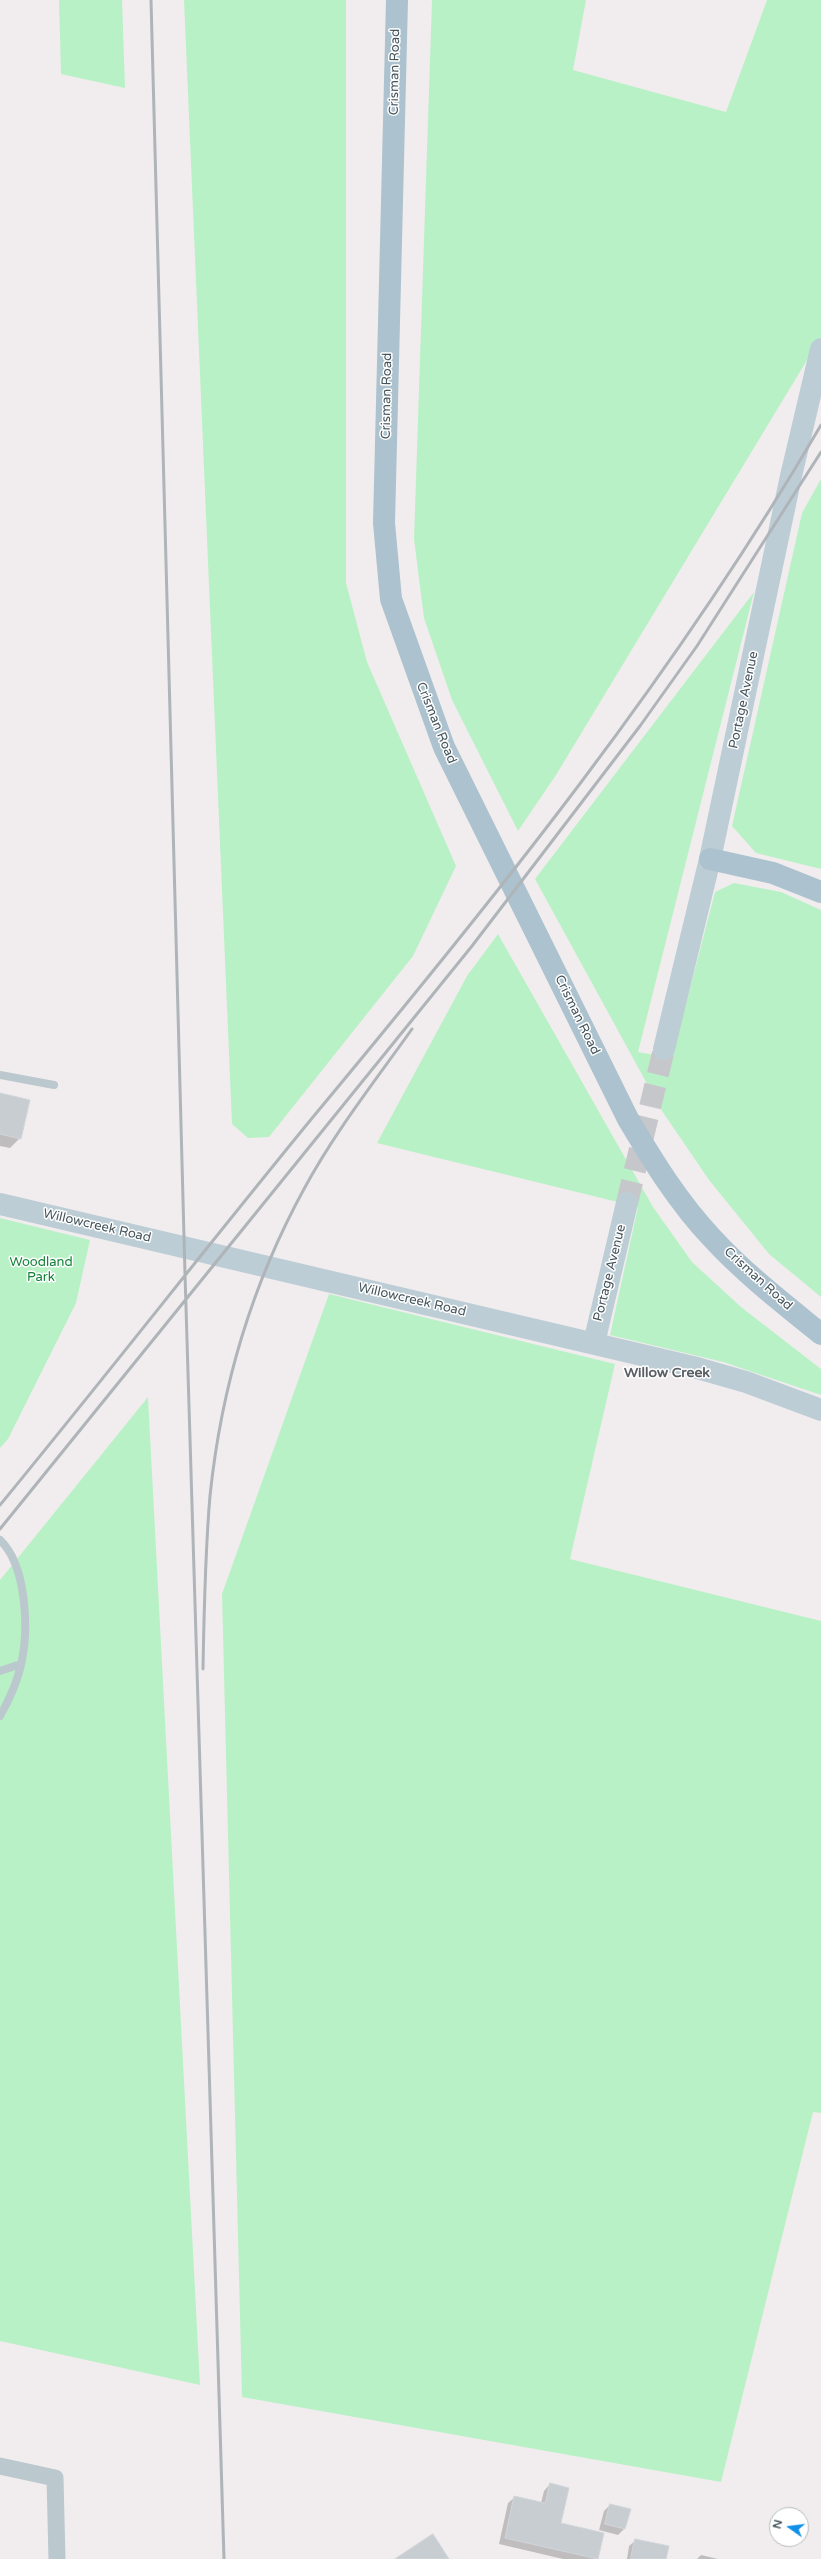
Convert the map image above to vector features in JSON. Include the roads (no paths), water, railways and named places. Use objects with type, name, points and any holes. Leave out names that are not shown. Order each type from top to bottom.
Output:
[{"type":"main road","name":"Crisman Road","points":[[397,0],[384,523],[391,600],[444,747],[484,825],[628,1119],[661,1175],[712,1238],[821,1334]]},
{"type":"main road","points":[[710,859],[773,873],[821,892]]},
{"type":"street","name":"Portage Avenue","points":[[664,1049],[710,859],[791,476],[821,349]]},
{"type":"street","name":"Portage Avenue","points":[[594,1343],[627,1203]]},
{"type":"street","name":"Willowcreek Road","points":[[0,1204],[594,1343],[746,1382],[821,1410]]},
{"type":"street","points":[[0,2466],[55,2478],[57,2559]]},
{"type":"lane","points":[[0,1075],[54,1085]]},
{"type":"lane","points":[[0,1540],[9,1549],[20,1576],[25,1621],[21,1664],[10,1698],[0,1716]]},
{"type":"lane","points":[[0,1671],[21,1664]]},
{"type":"tunnel","points":[[627,1203],[664,1049]]},
{"type":"railway","points":[[151,0],[185,1274],[224,2559]]},
{"type":"railway","points":[[0,1505],[274,1165],[450,951],[582,782],[706,607],[765,517],[821,425]]},
{"type":"railway","points":[[0,1529],[472,946],[640,726],[697,646],[821,452]]},
{"type":"railway","points":[[203,1669],[208,1517],[215,1456],[231,1377],[254,1300],[285,1225],[316,1168],[342,1127],[412,1029]]},
{"type":"district","name":"Willow Creek","points":[[667,1373]]},
{"type":"park label","name":"Woodland Park","points":[[41,1270]]}]
